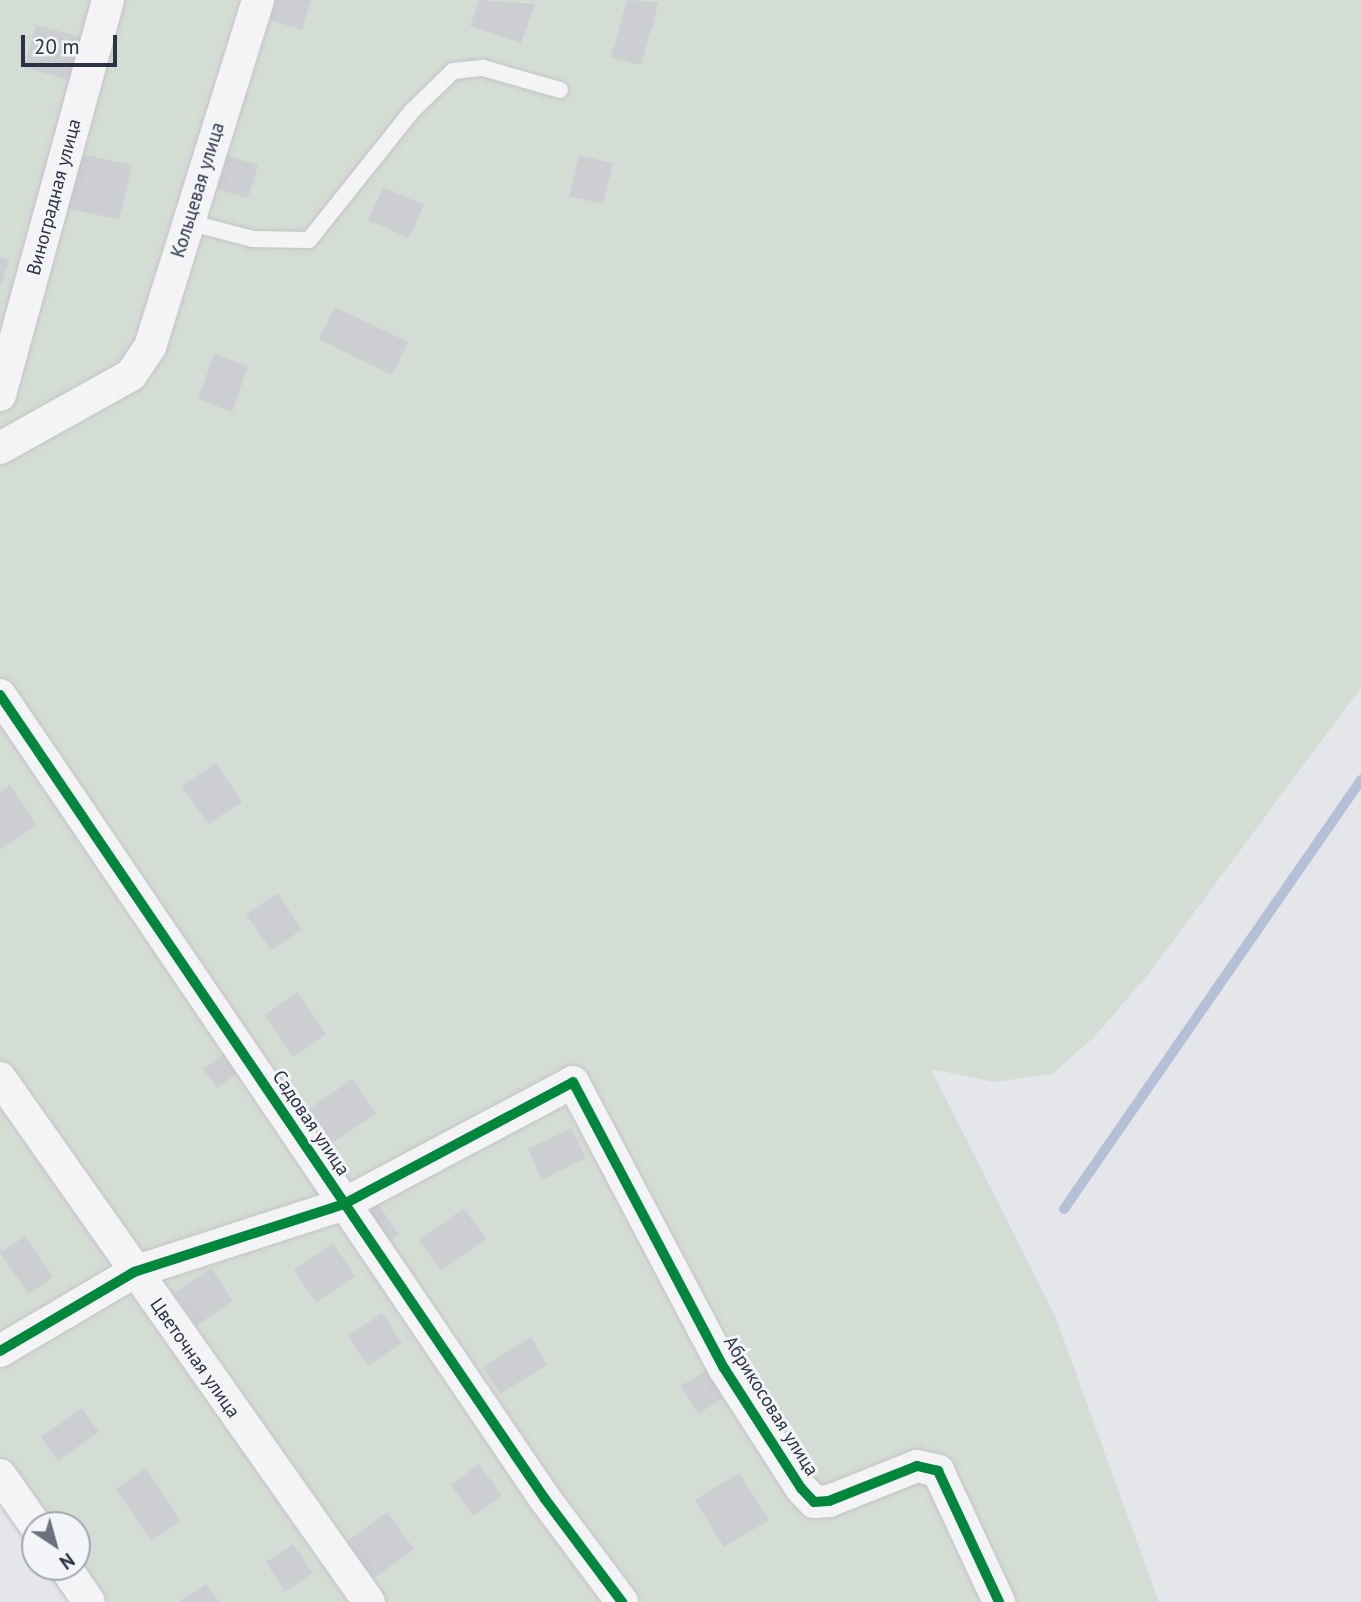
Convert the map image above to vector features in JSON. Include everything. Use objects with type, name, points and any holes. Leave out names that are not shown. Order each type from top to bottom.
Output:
[{"type":"street","name":"Виноградная улица","points":[[0,395],[108,0]]},
{"type":"street","name":"Кольцевая улица","points":[[0,448],[131,375],[150,348],[258,0]]},
{"type":"street","name":"Садовая улица","points":[[0,695],[344,1204],[622,1602]]},
{"type":"street","name":"Цветочная улица","points":[[0,1078],[134,1272],[369,1602]]},
{"type":"street","name":"Абрикосовая улица","points":[[344,1204],[573,1082],[724,1368],[801,1488],[814,1502],[829,1501],[917,1466],[938,1471],[999,1602]]},
{"type":"street","points":[[0,1352],[134,1272],[344,1204]]},
{"type":"street","points":[[0,1475],[25,1511]]},
{"type":"street","points":[[75,1581],[89,1602]]},
{"type":"lane","points":[[188,222],[254,239],[309,240],[412,111],[453,71],[483,68],[560,90]]},
{"type":"shaded area","points":[[0,0],[1361,0],[1361,688],[1146,977],[1093,1038],[1052,1074],[994,1082],[931,1069],[1056,1318],[1159,1602],[68,1602],[53,1581],[91,1581],[91,1511],[21,1511],[21,1535],[0,1506]]},
{"type":"building","points":[[276,0],[311,0],[302,30],[270,20]]},
{"type":"building","points":[[479,0],[535,4],[521,43],[470,26]]},
{"type":"building","points":[[627,0],[659,2],[641,65],[611,57]]},
{"type":"building","points":[[36,25],[81,37],[69,80],[24,67]]},
{"type":"building","points":[[80,154],[132,165],[119,220],[68,208]]},
{"type":"building","points":[[226,155],[258,165],[248,198],[216,189]]},
{"type":"building","points":[[579,155],[613,163],[603,204],[569,196]]},
{"type":"building","points":[[383,187],[424,205],[409,238],[368,220]]},
{"type":"building","points":[[0,257],[9,260],[1,287],[0,287]]},
{"type":"building","points":[[335,307],[408,342],[392,375],[319,339]]},
{"type":"building","points":[[214,354],[248,366],[232,412],[198,399]]},
{"type":"building","points":[[216,763],[242,802],[208,824],[182,786]]},
{"type":"building","points":[[10,785],[37,825],[0,850],[0,792]]},
{"type":"building","points":[[278,893],[302,930],[271,950],[246,914]]},
{"type":"building","points":[[298,992],[326,1034],[293,1057],[265,1015]]},
{"type":"building","points":[[226,1052],[240,1071],[217,1088],[203,1069]]},
{"type":"building","points":[[352,1079],[376,1114],[328,1146],[305,1112]]},
{"type":"building","points":[[571,1128],[586,1158],[542,1180],[528,1149]]},
{"type":"building","points":[[372,1196],[399,1234],[380,1248],[353,1210]]},
{"type":"building","points":[[464,1208],[486,1239],[441,1271],[419,1240]]},
{"type":"building","points":[[25,1236],[53,1277],[29,1294],[0,1253]]},
{"type":"building","points":[[333,1243],[355,1276],[316,1303],[294,1270]]},
{"type":"building","points":[[211,1268],[233,1301],[196,1326],[174,1293]]},
{"type":"building","points":[[382,1313],[402,1343],[368,1366],[348,1336]]},
{"type":"building","points":[[531,1337],[547,1365],[500,1394],[483,1367]]},
{"type":"building","points":[[708,1369],[725,1397],[698,1414],[681,1386]]},
{"type":"building","points":[[82,1408],[99,1432],[58,1461],[41,1437]]},
{"type":"building","points":[[479,1464],[502,1496],[473,1516],[451,1485]]},
{"type":"building","points":[[146,1468],[181,1521],[151,1541],[116,1489]]},
{"type":"building","points":[[739,1473],[769,1520],[724,1547],[695,1500]]},
{"type":"building","points":[[387,1512],[414,1549],[373,1579],[346,1542]]},
{"type":"building","points":[[293,1544],[313,1573],[285,1592],[266,1562]]},
{"type":"building","points":[[206,1584],[219,1602],[179,1602]]},
{"type":"waterway","points":[[1064,1209],[1361,780]]},
{"type":"cycle path","points":[[0,695],[545,1499],[622,1602]]},
{"type":"cycle path","points":[[0,1351],[134,1272],[344,1204],[573,1082],[724,1368],[801,1488],[814,1502],[829,1501],[917,1466],[938,1471],[999,1602]]}]
